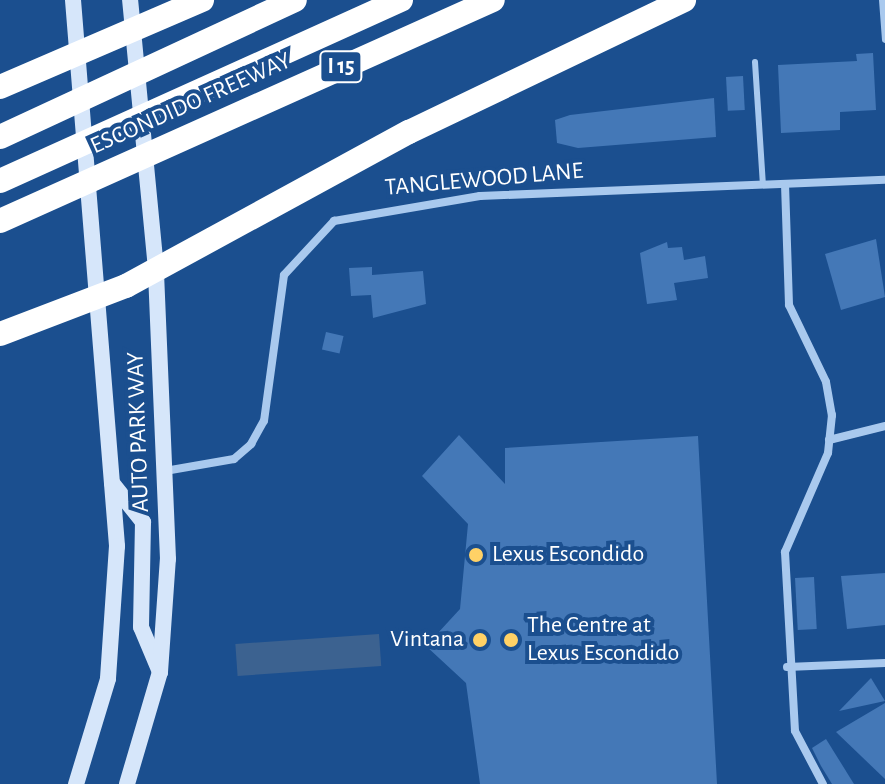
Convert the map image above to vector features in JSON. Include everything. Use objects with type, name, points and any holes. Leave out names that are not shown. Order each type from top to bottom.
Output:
[{"type":"highway","points":[[0,87],[202,0]]},
{"type":"highway","points":[[0,137],[295,0]]},
{"type":"highway","points":[[0,181],[201,94],[401,0]]},
{"type":"highway","name":"ESCONDIDO FREEWAY","points":[[10,216],[493,0]]},
{"type":"highway","points":[[0,334],[96,300],[409,132],[684,0]]},
{"type":"main road","name":"AUTO PARK WAY","points":[[73,0],[79,111],[112,483],[115,620],[104,700],[76,784]]},
{"type":"main road","name":"AUTO PARK WAY","points":[[127,784],[160,672],[165,471],[156,269],[130,0]]},
{"type":"main road","points":[[112,483],[143,522],[141,627],[160,672]]},
{"type":"street","name":"TANGLEWOOD LANE","points":[[165,471],[234,459],[251,444],[264,421],[284,275],[334,221],[480,196],[885,180]]},
{"type":"street","points":[[785,184],[789,305],[826,382],[829,440],[785,552],[787,667],[795,731],[823,784]]},
{"type":"street","points":[[829,440],[885,426]]},
{"type":"street","points":[[787,667],[885,663]]},
{"type":"lane","points":[[882,0],[885,40]]},
{"type":"lane","points":[[755,62],[763,185]]},
{"type":"water","points":[[379,634],[381,666],[238,676],[235,644]]},
{"type":"building","points":[[873,53],[876,110],[840,112],[840,130],[781,133],[778,65],[857,61],[856,54]]},
{"type":"building","points":[[743,76],[745,110],[728,111],[726,77]]},
{"type":"building","points":[[714,98],[716,137],[578,148],[557,143],[555,120],[570,115]]},
{"type":"building","points":[[876,239],[885,297],[841,310],[825,254]]},
{"type":"building","points":[[667,242],[668,248],[682,247],[684,260],[705,256],[708,278],[674,283],[677,300],[647,304],[640,253]]},
{"type":"building","points":[[372,267],[372,275],[423,271],[426,304],[373,318],[371,295],[351,296],[349,268]]},
{"type":"building","points":[[326,332],[344,336],[339,354],[322,350]]},
{"type":"building","points":[[459,435],[505,484],[505,448],[698,436],[717,784],[480,784],[466,683],[426,646],[460,609],[468,524],[422,476]]},
{"type":"building","points":[[885,573],[885,625],[847,629],[841,576]]},
{"type":"building","points":[[814,577],[817,629],[798,630],[795,578]]},
{"type":"building","points":[[871,678],[885,701],[839,711]]},
{"type":"building","points":[[885,703],[885,779],[836,732]]},
{"type":"building","points":[[826,739],[854,784],[832,784],[812,748]]},
{"type":"place","name":"Lexus Escondido","points":[[476,555]]},
{"type":"place","name":"Vintana","points":[[480,640]]},
{"type":"place","name":"The Centre at Lexus Escondido","points":[[511,640]]}]
